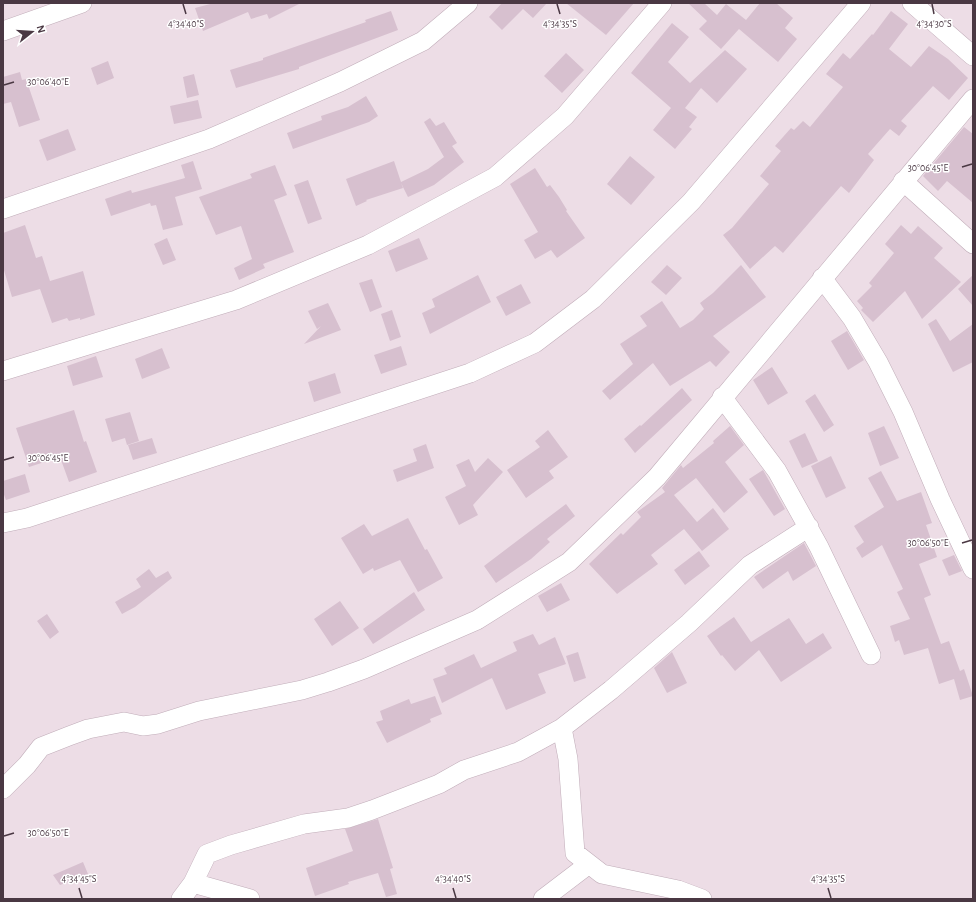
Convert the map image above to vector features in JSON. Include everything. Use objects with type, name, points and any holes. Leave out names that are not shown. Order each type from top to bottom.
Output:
[{"type":"street","points":[[3,31],[82,3]]},
{"type":"street","points":[[3,209],[209,139],[340,82],[423,41],[468,3]]},
{"type":"street","points":[[3,371],[236,300],[368,245],[495,177],[565,116],[662,3]]},
{"type":"street","points":[[3,523],[27,518],[470,373],[536,342],[593,299],[692,202],[862,3]]},
{"type":"street","points":[[912,3],[973,56]]},
{"type":"street","points":[[3,789],[27,766],[41,747],[78,733],[124,722],[143,726],[158,724],[199,710],[302,690],[364,669],[477,620],[569,562],[656,477],[973,99]]},
{"type":"street","points":[[903,181],[973,244]]},
{"type":"street","points":[[822,278],[852,318],[878,362],[904,412],[940,499],[973,569]]},
{"type":"street","points":[[722,397],[777,471],[808,527],[871,656]]},
{"type":"street","points":[[181,899],[193,882],[208,854],[230,845],[304,824],[348,818],[372,810],[439,784],[464,770],[518,752],[562,728],[611,690],[683,628],[750,565],[808,527]]},
{"type":"street","points":[[562,728],[568,759],[575,853],[602,874],[678,890],[700,899]]},
{"type":"street","points":[[543,899],[589,864]]},
{"type":"street","points":[[193,882],[250,899]]},
{"type":"shaded area","points":[[3,3],[973,3],[973,899],[3,899]]},
{"type":"building","points":[[214,3],[301,3],[269,19],[267,14],[251,19],[248,12],[203,31],[195,8]]},
{"type":"building","points":[[502,3],[547,3],[533,18],[523,9],[502,30],[489,17]]},
{"type":"building","points":[[566,3],[634,3],[606,35]]},
{"type":"building","points":[[688,3],[704,3],[717,15],[726,4],[746,20],[760,3],[776,3],[793,18],[785,28],[797,39],[778,62],[739,29],[721,49],[699,29],[707,21]]},
{"type":"building","points":[[391,11],[398,30],[299,67],[299,69],[236,88],[230,70],[263,60],[263,58],[366,22],[365,20]]},
{"type":"building","points":[[891,11],[908,24],[889,49],[911,67],[929,46],[948,59],[968,78],[949,100],[933,86],[901,121],[907,126],[899,136],[890,129],[868,154],[874,160],[849,193],[841,186],[783,253],[775,246],[750,269],[723,235],[732,228],[769,184],[760,176],[781,151],[775,146],[791,128],[794,130],[803,121],[810,127],[843,87],[826,74],[843,53],[850,59],[872,34],[873,35]]},
{"type":"building","points":[[672,23],[689,37],[668,62],[690,83],[725,50],[747,69],[717,103],[701,88],[685,108],[697,117],[689,127],[692,129],[675,149],[653,130],[671,108],[631,73]]},
{"type":"building","points":[[566,53],[584,70],[562,93],[544,76]]},
{"type":"building","points":[[108,61],[114,78],[97,85],[91,68]]},
{"type":"building","points":[[20,72],[22,80],[26,79],[40,120],[19,127],[11,102],[3,104],[3,77]]},
{"type":"building","points":[[194,74],[199,95],[187,98],[183,77]]},
{"type":"building","points":[[366,96],[378,116],[369,122],[293,149],[287,133],[322,120],[321,116],[348,107]]},
{"type":"building","points":[[198,100],[202,118],[174,124],[170,106]]},
{"type":"building","points":[[430,118],[436,126],[444,122],[457,143],[452,146],[464,162],[434,185],[408,197],[401,183],[403,188],[366,200],[367,201],[356,206],[346,179],[394,161],[401,182],[428,169],[444,157],[424,122]]},
{"type":"building","points":[[964,127],[973,134],[973,203],[947,181],[938,191],[923,176]]},
{"type":"building","points":[[68,129],[76,150],[47,161],[39,140]]},
{"type":"building","points":[[630,156],[655,177],[631,205],[607,184]]},
{"type":"building","points":[[193,161],[202,189],[175,197],[183,225],[163,230],[156,205],[151,206],[150,203],[111,216],[105,199],[131,190],[132,193],[185,178],[181,165]]},
{"type":"building","points":[[275,165],[287,195],[274,200],[294,252],[263,264],[265,268],[239,280],[234,268],[252,259],[241,226],[216,235],[199,197],[252,178],[250,174]]},
{"type":"building","points":[[535,168],[547,187],[550,185],[559,197],[567,210],[566,211],[585,238],[557,258],[551,250],[535,259],[524,240],[538,232],[510,184]]},
{"type":"building","points":[[308,180],[322,219],[308,224],[294,185]]},
{"type":"building","points":[[25,225],[36,258],[42,256],[50,281],[83,271],[95,315],[80,320],[80,318],[69,321],[67,318],[52,323],[40,289],[12,297],[3,267],[3,233]]},
{"type":"building","points":[[901,225],[911,234],[918,226],[943,248],[934,258],[961,282],[922,319],[905,291],[873,322],[861,310],[863,308],[857,301],[872,286],[869,283],[894,253],[885,244]]},
{"type":"building","points":[[167,238],[176,260],[163,265],[154,244]]},
{"type":"building","points":[[419,238],[428,259],[396,272],[388,251]]},
{"type":"building","points":[[667,265],[682,278],[666,295],[651,282]]},
{"type":"building","points":[[741,265],[766,297],[713,336],[730,352],[716,367],[710,361],[670,386],[653,363],[610,400],[602,391],[633,364],[620,344],[647,326],[640,316],[662,301],[680,328],[693,320],[704,309],[700,303],[713,293]]},
{"type":"building","points":[[478,275],[491,302],[430,334],[422,313],[435,307],[432,299]]},
{"type":"building","points":[[973,275],[973,306],[958,289]]},
{"type":"building","points":[[372,279],[382,307],[370,312],[359,283]]},
{"type":"building","points":[[521,284],[531,303],[506,316],[496,297]]},
{"type":"building","points":[[328,303],[341,330],[304,344],[321,326],[317,329],[308,311]]},
{"type":"building","points":[[392,310],[401,337],[390,341],[381,314]]},
{"type":"building","points":[[936,319],[950,341],[973,324],[973,362],[953,372],[928,324]]},
{"type":"building","points":[[847,331],[864,360],[848,370],[831,341]]},
{"type":"building","points":[[401,346],[407,365],[381,374],[374,355]]},
{"type":"building","points":[[162,348],[170,368],[142,379],[135,359]]},
{"type":"building","points":[[96,356],[103,377],[73,386],[67,366]]},
{"type":"building","points":[[772,367],[788,393],[768,405],[753,380]]},
{"type":"building","points":[[335,373],[341,393],[314,402],[308,382]]},
{"type":"building","points":[[682,388],[692,400],[635,453],[624,439],[640,425],[641,426]]},
{"type":"building","points":[[815,394],[834,425],[824,432],[805,401]]},
{"type":"building","points":[[74,410],[84,442],[86,441],[97,472],[69,482],[60,457],[29,467],[16,428]]},
{"type":"building","points":[[130,412],[139,441],[127,445],[125,438],[112,442],[105,419]]},
{"type":"building","points":[[730,426],[744,445],[725,462],[748,492],[724,513],[696,478],[674,495],[697,522],[713,508],[729,529],[702,551],[684,529],[651,555],[658,564],[617,594],[589,564],[621,533],[623,535],[641,517],[637,512],[665,492],[662,488],[681,465],[683,468],[714,443],[713,441]]},
{"type":"building","points":[[884,426],[899,458],[880,466],[868,433]]},
{"type":"building","points":[[548,430],[568,457],[549,471],[554,478],[526,498],[507,470],[540,447],[535,441]]},
{"type":"building","points":[[805,433],[818,461],[802,468],[789,441]]},
{"type":"building","points":[[152,438],[157,453],[133,460],[128,445]]},
{"type":"building","points":[[426,444],[434,468],[397,482],[393,470],[417,461],[413,449]]},
{"type":"building","points":[[831,456],[846,488],[826,498],[811,466]]},
{"type":"building","points":[[488,458],[503,472],[473,505],[478,515],[459,525],[445,497],[466,486],[456,465],[469,459],[475,472]]},
{"type":"building","points":[[763,470],[785,509],[774,516],[749,479]]},
{"type":"building","points":[[881,471],[897,501],[921,492],[932,523],[926,525],[937,557],[919,564],[931,595],[924,598],[941,644],[949,641],[960,671],[964,669],[973,696],[960,700],[954,679],[939,684],[928,648],[904,655],[899,640],[895,642],[890,626],[910,619],[897,592],[903,589],[882,545],[862,558],[856,548],[864,542],[854,526],[884,507],[868,478]]},
{"type":"building","points":[[25,474],[30,492],[6,500],[3,492],[3,481]]},
{"type":"building","points":[[566,504],[575,516],[547,539],[550,542],[531,559],[496,583],[484,566]]},
{"type":"building","points":[[408,518],[425,550],[427,549],[443,578],[418,592],[400,560],[374,571],[373,568],[363,574],[341,538],[364,524],[372,536]]},
{"type":"building","points":[[804,543],[816,566],[793,581],[788,571],[763,589],[754,577]]},
{"type":"building","points":[[699,551],[710,566],[685,585],[674,570]]},
{"type":"building","points":[[954,555],[962,571],[949,576],[942,560]]},
{"type":"building","points":[[149,569],[156,578],[168,571],[172,578],[135,607],[122,614],[115,602],[141,587],[136,579]]},
{"type":"building","points":[[561,583],[570,600],[547,612],[538,596]]},
{"type":"building","points":[[414,592],[425,610],[373,644],[363,629]]},
{"type":"building","points":[[340,601],[359,628],[332,646],[314,619]]},
{"type":"building","points":[[47,614],[59,632],[50,639],[37,621]]},
{"type":"building","points":[[734,617],[751,642],[789,618],[806,644],[823,633],[832,648],[781,682],[759,650],[735,671],[722,655],[721,656],[707,636]]},
{"type":"building","points":[[533,634],[539,645],[555,637],[566,664],[538,674],[546,693],[506,710],[492,678],[442,703],[433,679],[447,674],[444,668],[474,654],[481,668],[517,651],[513,642]]},
{"type":"building","points":[[578,652],[586,678],[574,682],[566,656]]},
{"type":"building","points":[[672,652],[687,683],[667,693],[654,668]]},
{"type":"building","points":[[435,696],[442,714],[430,719],[431,722],[387,743],[376,722],[383,720],[380,711],[409,699],[411,704]]},
{"type":"building","points":[[378,819],[393,868],[390,869],[397,894],[386,897],[378,873],[348,882],[349,884],[315,896],[306,868],[353,851],[345,829]]},
{"type":"building","points":[[83,862],[88,874],[60,885],[53,875]]}]
